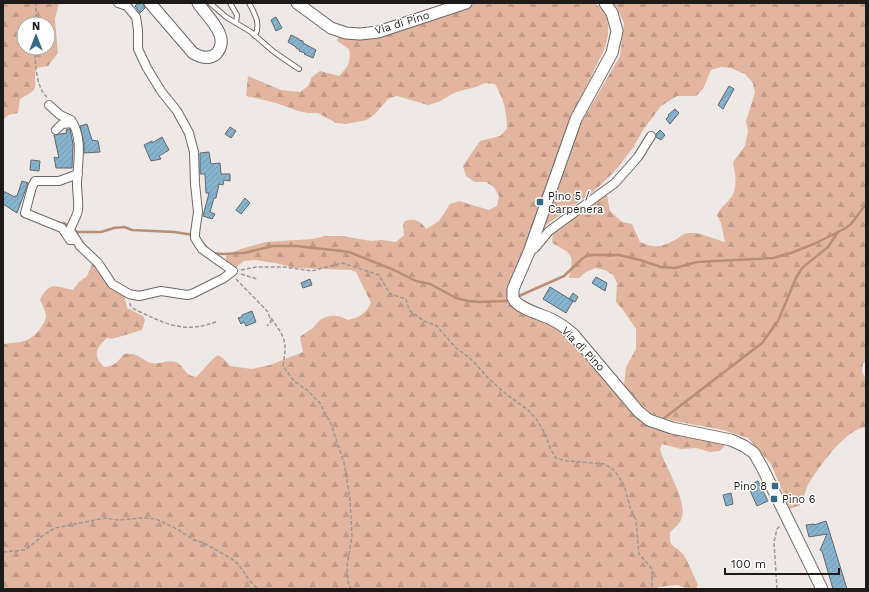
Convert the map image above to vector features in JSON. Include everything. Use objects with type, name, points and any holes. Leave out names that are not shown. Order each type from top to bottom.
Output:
[{"type":"street","points":[[50,103],[60,115],[73,122],[79,151],[77,183],[78,209],[70,230],[80,246],[98,263],[112,284],[129,294],[139,296],[162,291],[187,295],[224,278],[234,271],[202,248],[195,238],[198,212],[194,152],[189,133],[177,111],[161,91],[147,68],[138,48],[136,17],[127,6],[118,3]]},
{"type":"street","points":[[150,3],[193,53],[200,57],[208,58],[214,56],[222,45],[220,36],[198,3]]},
{"type":"street","name":"Via di Pino","points":[[297,3],[330,28],[346,33],[360,34],[378,32],[466,3]]},
{"type":"street","name":"Via di Pino","points":[[605,3],[612,13],[617,31],[612,54],[576,119],[529,252],[513,289],[512,296],[514,301],[525,308],[552,319],[573,334],[638,411],[649,420],[672,428],[731,440],[754,453],[822,589]]},
{"type":"street","points":[[56,130],[62,124],[73,122]]},
{"type":"street","points":[[529,252],[535,248],[548,230],[615,183],[638,157],[651,136]]},
{"type":"street","points":[[77,241],[70,240],[62,228],[25,213],[32,187],[36,180],[59,181],[78,174]]},
{"type":"lane","points":[[210,3],[226,17],[251,32],[274,52],[299,69]]},
{"type":"lane","points":[[230,3],[238,14],[236,23]]},
{"type":"lane","points":[[249,3],[258,23],[255,36]]},
{"type":"path","points":[[36,3],[36,16]]},
{"type":"path","points":[[35,56],[35,63],[42,93],[50,103]]},
{"type":"path","points":[[234,271],[256,267],[284,267],[312,271],[342,263],[379,275],[390,294],[406,299],[409,310],[424,321],[437,326],[455,347],[472,360],[489,379],[528,410],[537,420],[556,458],[567,461],[605,464],[615,471],[624,485],[630,507],[636,520],[639,554],[652,569],[652,589]]},
{"type":"path","points":[[234,271],[257,279]]},
{"type":"path","points":[[234,271],[232,275],[261,303],[283,336],[285,350],[282,366],[294,381],[307,390],[320,403],[331,424],[344,463],[350,499],[352,536],[347,566],[348,583],[351,589]]},
{"type":"path","points":[[129,294],[130,305],[134,309],[176,327],[205,326],[218,322]]},
{"type":"path","points":[[267,326],[270,325],[271,318]]},
{"type":"path","points":[[3,552],[25,550],[35,540],[55,528],[105,518],[118,520],[144,518],[156,519],[232,559],[239,565],[248,580],[258,589]]},
{"type":"path","points":[[777,589],[774,542],[777,529],[787,520]]},
{"type":"green space","points":[[3,3],[59,3],[56,16],[16,16],[16,56],[56,56],[48,66],[36,68],[34,90],[20,99],[18,113],[8,115],[3,120]]},
{"type":"green space","points":[[475,3],[594,3],[600,7],[607,18],[608,37],[604,50],[566,128],[547,189],[509,293],[572,339],[637,414],[727,443],[720,451],[710,452],[696,448],[681,449],[662,444],[660,449],[679,493],[683,510],[680,522],[670,532],[670,541],[671,544],[682,553],[686,559],[698,585],[696,589],[688,589],[677,585],[658,587],[658,589],[3,589],[3,344],[25,341],[30,339],[38,332],[46,318],[45,311],[40,300],[46,290],[50,287],[57,286],[73,290],[79,282],[87,276],[93,262],[124,294],[127,308],[143,316],[145,320],[142,330],[112,339],[107,338],[98,348],[97,355],[100,363],[104,367],[110,366],[116,363],[124,354],[132,354],[151,363],[169,361],[176,362],[189,374],[196,377],[218,355],[230,366],[252,369],[270,365],[303,352],[300,337],[314,327],[320,320],[334,316],[348,320],[356,318],[362,314],[367,310],[371,303],[356,272],[351,270],[295,268],[255,260],[244,261],[236,267],[226,263],[226,255],[266,242],[312,239],[326,236],[342,236],[371,241],[381,240],[396,242],[404,235],[403,225],[405,221],[417,221],[426,229],[439,221],[450,204],[459,201],[489,210],[497,206],[499,196],[494,187],[486,182],[475,182],[466,176],[463,166],[480,141],[500,136],[507,129],[503,101],[498,90],[495,84],[485,83],[456,92],[438,102],[428,105],[397,96],[388,99],[375,114],[367,120],[346,124],[336,123],[318,113],[298,111],[276,103],[246,96],[248,76],[281,90],[300,92],[308,86],[312,77],[320,71],[339,76],[345,69],[350,57],[349,49],[337,41],[339,35],[372,37]]},
{"type":"green space","points":[[612,3],[866,3],[866,361],[863,363],[862,372],[866,379],[866,427],[858,429],[849,435],[833,450],[808,485],[800,505],[790,509],[771,464],[748,438],[723,430],[675,421],[652,414],[624,386],[626,367],[636,349],[636,329],[616,302],[617,283],[613,275],[605,270],[595,268],[586,272],[579,278],[569,278],[571,264],[570,256],[564,250],[552,243],[553,233],[607,195],[610,211],[622,222],[632,224],[640,242],[651,246],[659,246],[685,234],[694,233],[725,242],[721,223],[717,215],[734,192],[736,182],[733,162],[745,146],[748,131],[746,121],[755,93],[753,83],[745,74],[731,68],[721,67],[711,70],[703,89],[696,96],[677,96],[661,106],[643,130],[633,148],[614,172],[594,191],[543,227],[549,214],[580,125],[620,56],[624,23],[617,8]]},
{"type":"green space","points":[[56,30],[58,53],[56,56]]},
{"type":"building","points":[[138,3],[143,3],[145,8],[140,13],[135,6]]},
{"type":"building","points":[[276,17],[282,28],[276,31],[271,20]]},
{"type":"building","points":[[291,35],[316,50],[313,58],[299,51],[300,50],[288,42]]},
{"type":"building","points":[[729,86],[734,89],[723,109],[718,105]]},
{"type":"building","points":[[675,109],[679,113],[670,124],[666,119]]},
{"type":"building","points":[[87,124],[92,140],[98,141],[100,152],[84,153],[84,143],[80,126]]},
{"type":"building","points":[[230,127],[236,131],[231,138],[225,134]]},
{"type":"building","points":[[70,129],[73,144],[72,168],[56,168],[54,157],[59,158],[54,135],[67,133],[66,130]]},
{"type":"building","points":[[660,130],[665,135],[661,140],[656,137],[656,134]]},
{"type":"building","points":[[162,137],[169,150],[159,156],[161,159],[151,161],[144,145],[152,141],[152,143]]},
{"type":"building","points":[[209,152],[211,164],[220,163],[221,174],[230,174],[230,181],[224,180],[223,185],[219,184],[216,198],[214,198],[210,212],[215,214],[212,219],[203,216],[209,193],[206,193],[205,174],[200,174],[200,153]]},
{"type":"building","points":[[31,160],[40,161],[39,171],[30,170]]},
{"type":"building","points":[[22,181],[28,183],[17,213],[3,204],[3,191],[15,197],[17,196]]},
{"type":"building","points":[[245,198],[250,203],[241,214],[236,210]]},
{"type":"building","points":[[596,277],[607,283],[605,291],[592,283]]},
{"type":"building","points":[[310,279],[312,285],[303,288],[301,283]]},
{"type":"building","points":[[550,287],[573,301],[566,313],[543,299]]},
{"type":"building","points":[[573,293],[578,297],[575,302],[569,299]]},
{"type":"building","points":[[252,311],[256,322],[246,326],[244,322],[241,324],[238,318]]},
{"type":"building","points":[[758,481],[768,501],[757,506],[748,486]]},
{"type":"building","points":[[731,493],[733,504],[726,506],[723,495]]},
{"type":"building","points":[[826,521],[847,589],[833,589],[822,551],[820,550],[827,534],[809,537],[806,525],[814,525]]},
{"type":"waterway","points":[[519,296],[564,276],[583,258],[589,255],[619,255],[661,267],[675,268],[697,262],[773,258],[791,253],[816,243],[846,228],[851,224],[866,204]]},
{"type":"waterway","points":[[64,223],[70,227]]},
{"type":"waterway","points":[[73,230],[77,232],[101,232],[124,227],[132,230],[174,232],[194,235]]},
{"type":"waterway","points":[[663,419],[762,343],[778,321],[796,278],[802,268],[828,247],[838,232]]},
{"type":"waterway","points":[[201,241],[208,249]]},
{"type":"waterway","points":[[211,253],[244,253],[273,246],[296,246],[349,252],[394,270],[416,281],[430,284],[456,298],[480,302],[506,301]]},
{"type":"place","name":"Pino 5 / Carpenera","points":[[540,202]]},
{"type":"place","name":"Pino 8","points":[[775,486]]},
{"type":"place","name":"Pino 6","points":[[774,499]]}]
